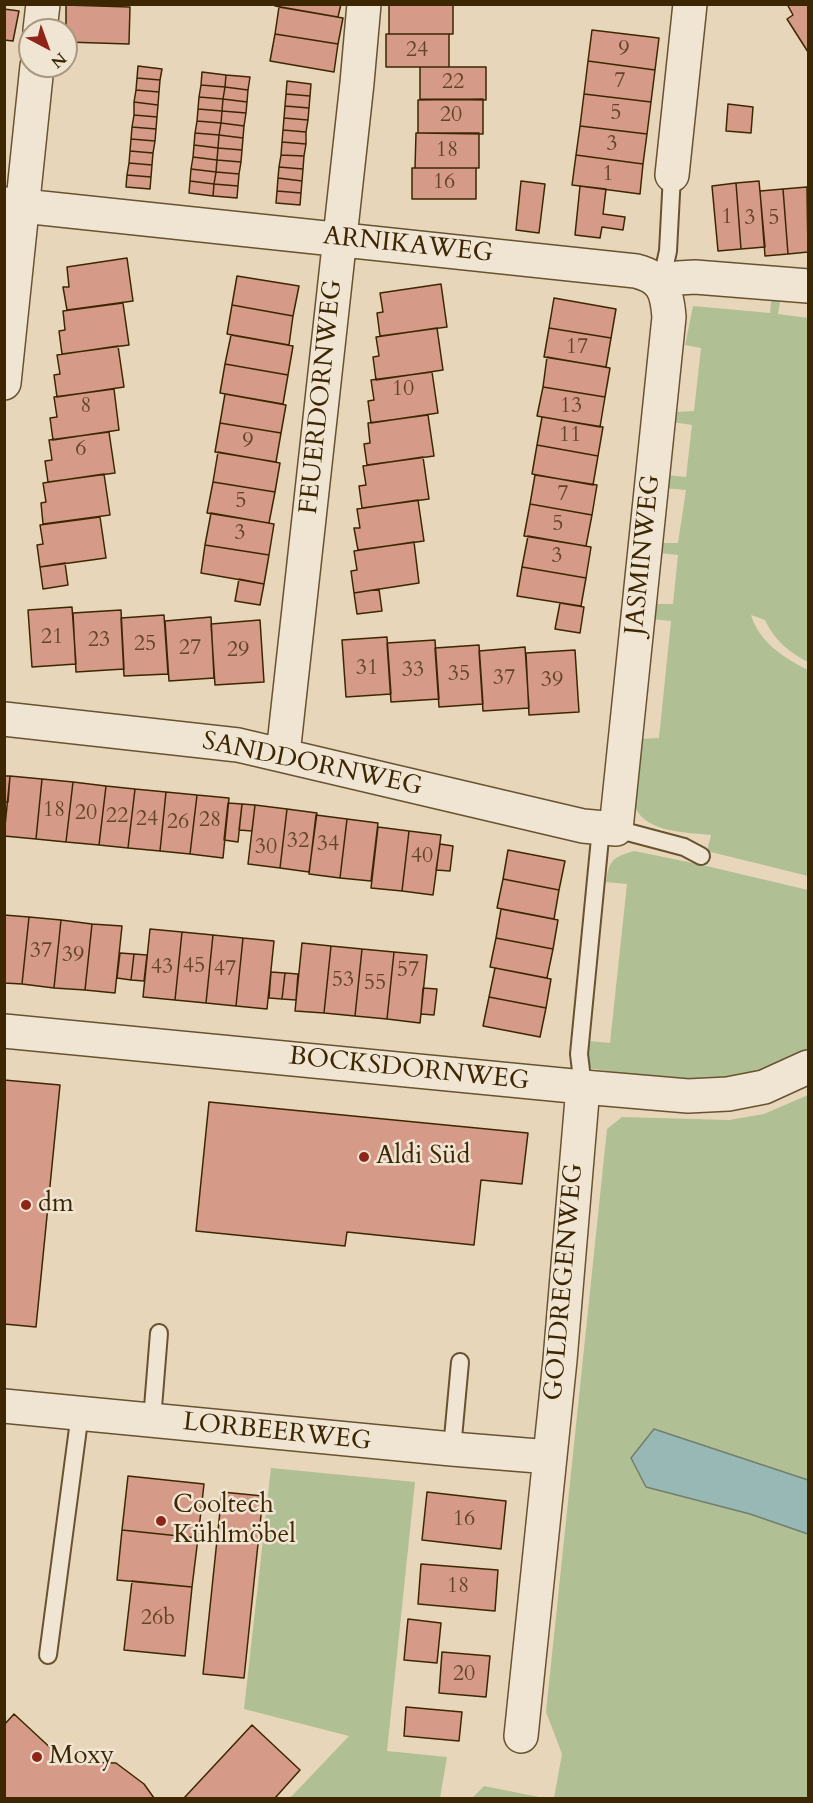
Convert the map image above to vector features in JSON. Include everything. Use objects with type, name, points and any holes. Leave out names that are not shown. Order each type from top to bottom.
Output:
[{"type":"street","name":"FEUERDORNWEG","points":[[283,754],[364,4]]},
{"type":"street","points":[[672,175],[690,4]]},
{"type":"street","points":[[4,382],[14,205],[35,78]]},
{"type":"street","name":"ARNIKAWEG","points":[[14,205],[636,271],[649,274],[660,283]]},
{"type":"street","points":[[660,283],[678,278],[695,277],[808,286]]},
{"type":"street","name":"JASMINWEG","points":[[609,828],[669,317],[668,298],[660,283]]},
{"type":"street","name":"SANDDORNWEG","points":[[4,719],[238,745],[583,826],[609,828]]},
{"type":"street","name":"BOCKSDORNWEG","points":[[4,1031],[583,1088],[688,1096],[729,1094],[764,1087],[808,1067]]},
{"type":"street","name":"GOLDREGENWEG","points":[[521,1736],[550,1457],[583,1088]]},
{"type":"street","name":"LORBEERWEG","points":[[4,1406],[550,1457]]},
{"type":"lane","points":[[660,283],[668,251],[672,175]]},
{"type":"lane","points":[[609,828],[684,847],[701,856]]},
{"type":"lane","name":"GOLDREGENWEG","points":[[583,1088],[579,1054],[609,828]]},
{"type":"lane","points":[[152,1420],[159,1333]]},
{"type":"lane","points":[[452,1449],[460,1362]]},
{"type":"lane","points":[[48,1655],[80,1413]]},
{"type":"green space","points":[[772,293],[781,296],[778,314],[808,318],[808,662],[783,645],[765,620],[751,615],[766,641],[790,660],[808,670],[808,876],[707,851],[711,835],[664,829],[653,825],[637,810],[633,799],[639,739],[659,738],[671,621],[652,619],[655,604],[673,604],[678,555],[659,553],[660,543],[678,543],[686,490],[664,488],[665,475],[686,477],[692,425],[672,422],[673,412],[694,411],[701,348],[685,345],[693,306],[770,313]]},
{"type":"green space","points":[[634,851],[808,890],[808,1051],[766,1069],[722,1080],[673,1080],[589,1068],[589,1041],[610,1043],[627,884],[606,882],[607,875],[613,860]]},
{"type":"green space","points":[[808,1095],[808,1798],[554,1798],[562,1754],[546,1712],[607,1129],[622,1117],[729,1120],[764,1114]]},
{"type":"green space","points":[[271,1468],[415,1482],[387,1751],[447,1757],[440,1798],[290,1798],[349,1736],[244,1709]]},
{"type":"green space","points":[[484,1786],[544,1798],[472,1798]]},
{"type":"water","points":[[654,1429],[808,1480],[808,1534],[750,1514],[646,1487],[631,1458]]},
{"type":"building","points":[[276,4],[341,4],[338,17],[275,6]]},
{"type":"building","points":[[389,4],[453,4],[453,34],[389,34]]},
{"type":"building","points":[[787,4],[808,4],[808,52],[787,19],[793,15]]},
{"type":"building","points":[[66,5],[130,7],[129,44],[78,42],[78,18],[66,18]]},
{"type":"building","points":[[279,7],[343,18],[338,44],[275,34]]},
{"type":"building","points":[[4,9],[19,11],[13,41],[4,40]]},
{"type":"building","points":[[592,30],[659,38],[655,70],[588,61]]},
{"type":"building","points":[[275,34],[338,44],[334,72],[270,61]]},
{"type":"building","points":[[386,34],[449,34],[449,67],[386,67]]},
{"type":"building","points":[[588,61],[655,70],[651,102],[584,94]]},
{"type":"building","points":[[138,66],[162,69],[160,80],[137,78]]},
{"type":"building","points":[[420,67],[486,67],[486,100],[420,99]]},
{"type":"building","points":[[202,72],[226,75],[225,87],[201,85]]},
{"type":"building","points":[[226,75],[250,77],[248,90],[225,87]]},
{"type":"building","points":[[137,78],[160,80],[159,92],[136,90]]},
{"type":"building","points":[[287,81],[311,84],[310,96],[286,94]]},
{"type":"building","points":[[201,85],[225,87],[223,99],[199,97]]},
{"type":"building","points":[[225,87],[248,90],[247,102],[223,99]]},
{"type":"building","points":[[136,90],[159,92],[158,105],[134,102]]},
{"type":"building","points":[[286,94],[310,96],[309,108],[285,106]]},
{"type":"building","points":[[584,94],[651,102],[647,134],[580,126]]},
{"type":"building","points":[[199,97],[223,99],[222,111],[198,109]]},
{"type":"building","points":[[223,99],[247,102],[246,113],[222,111]]},
{"type":"building","points":[[483,99],[483,134],[418,133],[418,100]]},
{"type":"building","points":[[134,102],[158,105],[157,117],[134,115]]},
{"type":"building","points":[[728,104],[753,107],[751,133],[726,131]]},
{"type":"building","points":[[285,106],[309,108],[308,120],[284,118]]},
{"type":"building","points":[[198,109],[222,111],[221,123],[197,121]]},
{"type":"building","points":[[222,111],[246,113],[244,126],[221,123]]},
{"type":"building","points":[[134,115],[157,117],[156,129],[132,127]]},
{"type":"building","points":[[284,118],[308,120],[306,132],[283,130]]},
{"type":"building","points":[[197,121],[221,123],[219,135],[195,133]]},
{"type":"building","points":[[221,123],[244,126],[243,138],[219,135]]},
{"type":"building","points":[[580,126],[647,134],[643,164],[576,155]]},
{"type":"building","points":[[132,127],[156,129],[155,141],[131,139]]},
{"type":"building","points":[[283,130],[306,132],[306,144],[282,142]]},
{"type":"building","points":[[195,133],[219,135],[218,148],[194,145]]},
{"type":"building","points":[[416,133],[479,133],[479,168],[415,168]]},
{"type":"building","points":[[219,135],[243,138],[242,150],[218,148]]},
{"type":"building","points":[[131,139],[155,141],[153,153],[130,151]]},
{"type":"building","points":[[282,142],[306,144],[304,156],[281,155]]},
{"type":"building","points":[[194,145],[218,148],[217,160],[193,157]]},
{"type":"building","points":[[218,148],[242,150],[241,162],[217,160]]},
{"type":"building","points":[[130,151],[153,153],[152,165],[129,163]]},
{"type":"building","points":[[281,155],[304,156],[303,169],[279,167]]},
{"type":"building","points":[[576,155],[643,164],[640,194],[572,185]]},
{"type":"building","points":[[193,157],[217,160],[216,172],[191,169]]},
{"type":"building","points":[[217,160],[241,162],[239,174],[216,172]]},
{"type":"building","points":[[129,163],[152,165],[151,177],[127,175]]},
{"type":"building","points":[[279,167],[303,169],[302,181],[278,178]]},
{"type":"building","points":[[412,168],[476,168],[476,199],[412,199]]},
{"type":"building","points":[[191,169],[216,172],[214,184],[190,181]]},
{"type":"building","points":[[216,172],[239,174],[238,186],[214,184]]},
{"type":"building","points":[[127,175],[151,177],[150,189],[126,187]]},
{"type":"building","points":[[278,178],[302,181],[301,193],[277,191]]},
{"type":"building","points":[[190,181],[214,184],[213,196],[189,193]]},
{"type":"building","points":[[521,181],[545,184],[539,233],[516,230]]},
{"type":"building","points":[[759,181],[765,247],[741,249],[736,183]]},
{"type":"building","points":[[736,183],[741,249],[718,251],[712,186]]},
{"type":"building","points":[[214,184],[238,186],[237,198],[213,196]]},
{"type":"building","points":[[580,186],[606,189],[603,214],[625,217],[623,230],[602,227],[600,238],[575,235]]},
{"type":"building","points":[[807,187],[808,252],[788,254],[783,189]]},
{"type":"building","points":[[783,189],[788,254],[765,256],[760,191]]},
{"type":"building","points":[[277,191],[301,193],[300,205],[276,203]]},
{"type":"building","points":[[127,258],[133,301],[67,310],[63,287],[69,287],[67,267]]},
{"type":"building","points":[[237,276],[299,286],[293,316],[232,305]]},
{"type":"building","points":[[441,284],[447,327],[380,336],[377,313],[383,312],[380,293]]},
{"type":"building","points":[[554,298],[616,309],[611,338],[549,328]]},
{"type":"building","points":[[123,303],[129,345],[62,354],[59,331],[65,330],[63,311]]},
{"type":"building","points":[[232,305],[293,316],[289,345],[227,334]]},
{"type":"building","points":[[437,328],[443,370],[376,380],[373,357],[379,356],[376,337]]},
{"type":"building","points":[[549,328],[611,338],[606,367],[544,357]]},
{"type":"building","points":[[231,335],[293,346],[288,375],[225,364]]},
{"type":"building","points":[[118,346],[124,387],[57,397],[54,375],[60,374],[57,355]]},
{"type":"building","points":[[547,357],[610,368],[605,397],[543,387]]},
{"type":"building","points":[[225,364],[288,375],[283,404],[220,393]]},
{"type":"building","points":[[432,372],[438,413],[371,423],[368,401],[374,400],[371,380]]},
{"type":"building","points":[[543,387],[605,397],[600,427],[537,416]]},
{"type":"building","points":[[114,389],[119,430],[53,440],[50,418],[57,417],[54,397]]},
{"type":"building","points":[[225,394],[286,405],[281,433],[220,423]]},
{"type":"building","points":[[428,415],[434,456],[367,465],[364,444],[370,443],[368,423]]},
{"type":"building","points":[[542,417],[603,427],[598,456],[537,445]]},
{"type":"building","points":[[220,423],[281,433],[276,462],[215,452]]},
{"type":"building","points":[[109,432],[115,473],[48,482],[45,461],[52,460],[49,440]]},
{"type":"building","points":[[537,445],[598,456],[593,485],[532,474]]},
{"type":"building","points":[[218,452],[280,463],[275,492],[213,482]]},
{"type":"building","points":[[423,457],[429,499],[362,508],[359,486],[366,485],[363,466]]},
{"type":"building","points":[[104,474],[110,515],[43,524],[41,503],[46,502],[43,483]]},
{"type":"building","points":[[535,475],[597,485],[592,515],[530,504]]},
{"type":"building","points":[[213,482],[275,492],[269,523],[207,513]]},
{"type":"building","points":[[418,500],[424,541],[358,550],[354,528],[360,528],[357,509]]},
{"type":"building","points":[[530,504],[592,515],[586,546],[524,536]]},
{"type":"building","points":[[211,513],[274,524],[269,555],[205,545]]},
{"type":"building","points":[[100,517],[106,558],[40,567],[37,545],[43,544],[40,525]]},
{"type":"building","points":[[528,536],[591,547],[586,578],[522,567]]},
{"type":"building","points":[[414,542],[419,583],[354,593],[351,571],[357,570],[354,551]]},
{"type":"building","points":[[205,545],[269,555],[264,584],[201,573]]},
{"type":"building","points":[[65,563],[68,585],[43,589],[40,567]]},
{"type":"building","points":[[522,567],[586,578],[581,606],[517,596]]},
{"type":"building","points":[[239,579],[264,584],[260,605],[235,601]]},
{"type":"building","points":[[379,589],[382,611],[357,614],[354,593]]},
{"type":"building","points":[[560,603],[584,607],[580,633],[555,629]]},
{"type":"building","points":[[72,607],[76,664],[32,667],[28,610]]},
{"type":"building","points":[[121,610],[124,669],[76,672],[73,613]]},
{"type":"building","points":[[164,615],[168,674],[124,676],[121,618]]},
{"type":"building","points":[[211,617],[214,678],[169,681],[165,621]]},
{"type":"building","points":[[260,620],[264,682],[215,685],[211,624]]},
{"type":"building","points":[[387,637],[391,694],[346,697],[342,640]]},
{"type":"building","points":[[435,640],[439,699],[391,702],[387,643]]},
{"type":"building","points":[[479,645],[483,704],[439,707],[435,648]]},
{"type":"building","points":[[525,647],[529,708],[483,711],[479,651]]},
{"type":"building","points":[[575,650],[579,712],[529,715],[526,653]]},
{"type":"building","points":[[4,776],[10,776],[8,802],[4,802]]},
{"type":"building","points":[[10,776],[42,779],[36,839],[4,836]]},
{"type":"building","points":[[42,779],[73,782],[66,842],[36,839]]},
{"type":"building","points":[[73,782],[106,786],[99,845],[66,842]]},
{"type":"building","points":[[106,786],[135,789],[128,848],[99,845]]},
{"type":"building","points":[[135,789],[166,792],[160,851],[128,848]]},
{"type":"building","points":[[166,792],[197,795],[190,854],[160,851]]},
{"type":"building","points":[[197,795],[229,798],[223,858],[190,854]]},
{"type":"building","points":[[228,803],[242,804],[238,842],[224,840]]},
{"type":"building","points":[[242,804],[255,805],[252,831],[239,830]]},
{"type":"building","points":[[255,805],[287,809],[280,868],[248,864]]},
{"type":"building","points":[[287,809],[317,813],[309,872],[280,868]]},
{"type":"building","points":[[316,815],[347,819],[340,878],[309,874]]},
{"type":"building","points":[[347,819],[378,823],[371,881],[340,878]]},
{"type":"building","points":[[378,827],[409,831],[402,891],[371,888]]},
{"type":"building","points":[[409,831],[441,835],[433,895],[402,891]]},
{"type":"building","points":[[440,844],[453,846],[450,871],[436,870]]},
{"type":"building","points":[[508,850],[565,861],[559,890],[503,879]]},
{"type":"building","points":[[503,879],[559,890],[554,919],[497,908]]},
{"type":"building","points":[[501,909],[558,920],[553,949],[496,938]]},
{"type":"building","points":[[4,915],[29,917],[22,984],[4,983]]},
{"type":"building","points":[[29,917],[61,920],[54,988],[22,984]]},
{"type":"building","points":[[61,920],[92,924],[85,990],[54,988]]},
{"type":"building","points":[[92,924],[122,926],[115,993],[85,990]]},
{"type":"building","points":[[150,929],[182,932],[175,1000],[143,997]]},
{"type":"building","points":[[182,932],[213,935],[206,1003],[175,1000]]},
{"type":"building","points":[[213,935],[243,938],[236,1006],[206,1003]]},
{"type":"building","points":[[243,938],[274,941],[267,1009],[236,1006]]},
{"type":"building","points":[[496,938],[553,949],[547,978],[490,967]]},
{"type":"building","points":[[302,943],[331,946],[324,1013],[295,1011]]},
{"type":"building","points":[[331,946],[362,949],[355,1016],[324,1013]]},
{"type":"building","points":[[362,949],[394,952],[387,1019],[355,1016]]},
{"type":"building","points":[[394,952],[427,955],[420,1023],[387,1019]]},
{"type":"building","points":[[120,953],[134,954],[131,980],[117,978]]},
{"type":"building","points":[[134,954],[147,955],[144,981],[131,980]]},
{"type":"building","points":[[495,968],[551,979],[546,1008],[489,997]]},
{"type":"building","points":[[271,972],[285,973],[282,999],[269,998]]},
{"type":"building","points":[[285,973],[298,974],[296,1000],[282,999]]},
{"type":"building","points":[[423,988],[437,989],[434,1015],[421,1014]]},
{"type":"building","points":[[489,997],[546,1008],[540,1037],[483,1026]]},
{"type":"building","name":"dm","points":[[4,1080],[60,1085],[36,1327],[4,1324]]},
{"type":"building","name":"Aldi Süd","points":[[209,1102],[528,1133],[522,1184],[481,1180],[474,1245],[347,1232],[345,1246],[196,1231]]},
{"type":"building","points":[[128,1476],[204,1484],[198,1538],[122,1530]]},
{"type":"building","points":[[222,1492],[263,1496],[244,1678],[203,1674]]},
{"type":"building","points":[[427,1492],[506,1501],[501,1549],[422,1540]]},
{"type":"building","points":[[122,1530],[198,1538],[192,1587],[117,1580]]},
{"type":"building","points":[[421,1564],[498,1570],[495,1611],[418,1604]]},
{"type":"building","points":[[132,1581],[192,1587],[185,1656],[124,1650]]},
{"type":"building","points":[[408,1619],[441,1623],[437,1663],[404,1660]]},
{"type":"building","points":[[442,1652],[490,1656],[486,1697],[439,1693]]},
{"type":"building","points":[[406,1707],[462,1712],[459,1741],[404,1736]]},
{"type":"building","name":"Moxy","points":[[14,1714],[56,1753],[83,1762],[116,1763],[144,1784],[154,1798],[4,1798],[4,1725]]},
{"type":"building","name":"Moxy","points":[[252,1725],[300,1770],[275,1798],[184,1798]]},
{"type":"place","name":"Aldi Süd","points":[[364,1157]]},
{"type":"place","name":"dm","points":[[26,1205]]},
{"type":"place","name":"Cooltech Kühlmöbel","points":[[161,1521]]},
{"type":"place","name":"Moxy","points":[[37,1757]]}]
